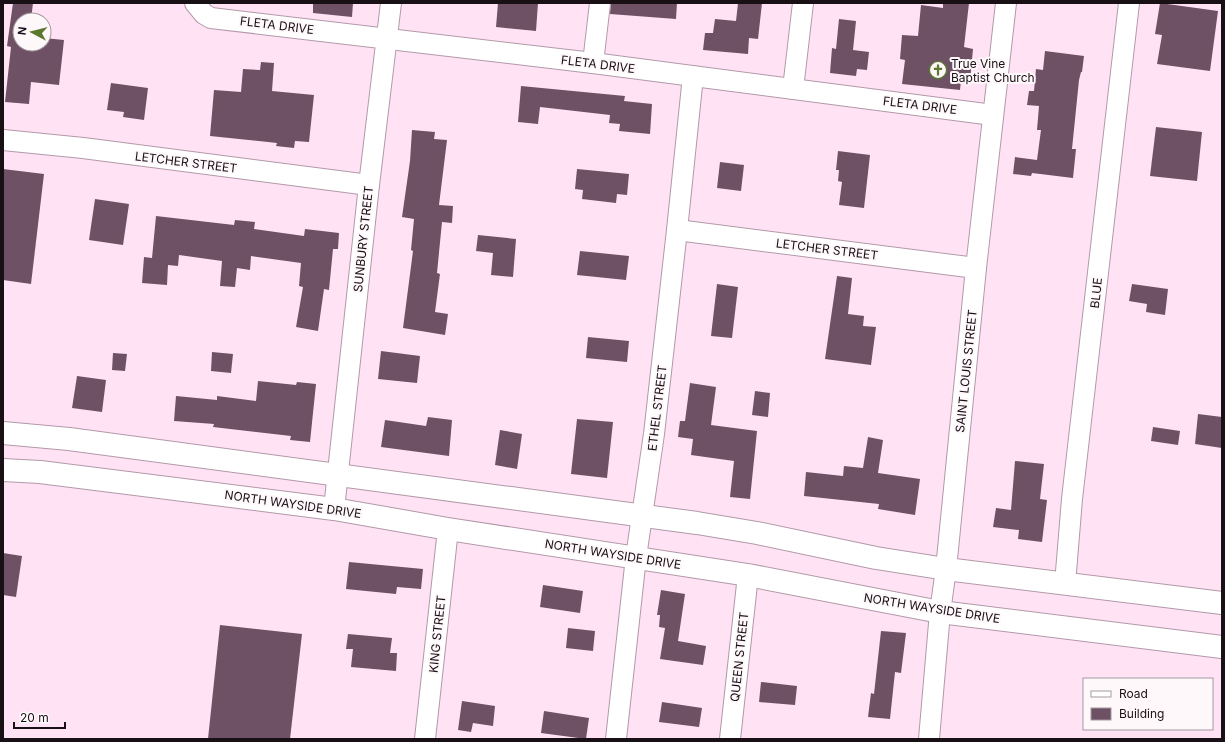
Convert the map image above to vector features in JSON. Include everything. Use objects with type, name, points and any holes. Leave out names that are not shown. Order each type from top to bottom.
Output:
[{"type":"main road","points":[[3,433],[69,439],[642,516],[757,533],[876,558],[946,569],[1222,603]]},
{"type":"main road","name":"NORTH WAYSIDE DRIVE","points":[[3,470],[40,472],[334,509],[448,529],[748,575],[940,612],[1222,647]]},
{"type":"street","name":"SUNBURY STREET","points":[[334,509],[369,185],[391,3]]},
{"type":"street","points":[[593,63],[600,3]]},
{"type":"street","points":[[793,89],[803,3]]},
{"type":"street","name":"SAINT LOUIS STREET","points":[[929,739],[940,612],[946,569],[976,268],[1006,3]]},
{"type":"street","name":"BLUE","points":[[1065,584],[1072,499],[1129,3]]},
{"type":"street","name":"FLETA DRIVE","points":[[199,8],[211,18],[593,63],[993,115]]},
{"type":"street","name":"ETHEL STREET","points":[[616,739],[636,557],[654,434],[693,76]]},
{"type":"street","name":"LETCHER STREET","points":[[3,140],[83,148],[369,185]]},
{"type":"street","name":"LETCHER STREET","points":[[677,230],[976,268]]},
{"type":"street","name":"KING STREET","points":[[425,739],[448,529]]},
{"type":"street","name":"QUEEN STREET","points":[[730,739],[748,575]]},
{"type":"building","points":[[13,3],[33,3],[32,12],[12,12],[12,52],[52,52],[52,39],[64,40],[59,85],[31,82],[29,104],[5,102],[11,47],[7,46]]},
{"type":"building","points":[[313,3],[353,3],[352,17],[313,13]]},
{"type":"building","points":[[498,3],[538,3],[536,31],[496,27]]},
{"type":"building","points":[[611,3],[677,3],[676,19],[610,14]]},
{"type":"building","points":[[738,3],[762,3],[758,39],[749,38],[748,54],[703,50],[705,33],[713,33],[715,19],[736,21]]},
{"type":"building","name":"True Vine Baptist Church","points":[[943,3],[969,3],[964,47],[973,49],[970,81],[961,80],[960,90],[902,84],[905,60],[900,59],[902,35],[918,36],[921,5],[943,8]]},
{"type":"building","points":[[1160,3],[1218,11],[1210,71],[1157,64],[1162,35],[1155,34]]},
{"type":"building","points":[[839,19],[856,21],[853,50],[869,52],[867,70],[857,69],[856,76],[830,73],[832,48],[836,49]]},
{"type":"building","points":[[1045,51],[1084,56],[1082,72],[1079,80],[1072,149],[1076,149],[1073,178],[1032,173],[1031,176],[1013,174],[1015,157],[1037,160],[1041,130],[1037,130],[1039,106],[1027,105],[1029,91],[1034,91],[1036,69],[1043,70]]},
{"type":"building","points":[[261,62],[274,63],[272,91],[314,95],[309,142],[295,141],[294,148],[276,146],[277,143],[210,136],[214,90],[241,92],[243,69],[260,70]]},
{"type":"building","points":[[111,83],[148,88],[144,120],[123,117],[124,112],[107,110]]},
{"type":"building","points":[[521,86],[625,96],[624,101],[652,104],[650,134],[619,131],[620,124],[609,123],[610,115],[540,107],[538,124],[518,122]]},
{"type":"building","points":[[1156,127],[1202,132],[1197,181],[1150,176]]},
{"type":"building","points":[[412,130],[435,132],[434,139],[447,140],[439,205],[453,206],[452,223],[442,222],[437,273],[440,274],[435,312],[448,314],[445,335],[403,328],[413,251],[411,250],[414,219],[402,217],[410,161]]},
{"type":"building","points":[[838,151],[870,155],[864,208],[839,205],[842,182],[838,181],[839,170],[836,170]]},
{"type":"building","points":[[720,162],[744,165],[741,191],[717,188]]},
{"type":"building","points":[[3,169],[44,174],[31,284],[3,280]]},
{"type":"building","points":[[577,169],[629,174],[627,195],[617,194],[616,203],[582,199],[583,190],[575,189]]},
{"type":"building","points":[[95,199],[129,204],[123,245],[89,240]]},
{"type":"building","points":[[156,216],[234,225],[235,220],[255,222],[254,229],[304,236],[305,229],[339,233],[338,249],[333,249],[329,290],[324,289],[318,331],[296,327],[303,287],[299,286],[301,263],[251,256],[250,270],[237,268],[235,287],[220,286],[222,261],[179,255],[178,266],[168,265],[167,285],[142,283],[144,257],[152,258]]},
{"type":"building","points":[[478,235],[516,239],[513,277],[491,275],[493,253],[476,251]]},
{"type":"building","points":[[580,251],[629,256],[626,280],[577,275]]},
{"type":"building","points":[[837,276],[852,278],[848,314],[864,316],[863,326],[876,327],[871,365],[825,359]]},
{"type":"building","points":[[717,284],[738,287],[732,338],[711,336]]},
{"type":"building","points":[[1132,284],[1168,289],[1165,315],[1146,312],[1147,304],[1129,301]]},
{"type":"building","points":[[588,337],[629,341],[627,362],[586,358]]},
{"type":"building","points":[[381,351],[420,356],[417,383],[378,379]]},
{"type":"building","points":[[212,352],[233,354],[231,373],[211,371]]},
{"type":"building","points":[[113,353],[127,354],[125,371],[112,370]]},
{"type":"building","points":[[77,376],[106,380],[102,412],[72,408]]},
{"type":"building","points":[[258,381],[296,385],[297,382],[316,384],[310,442],[290,440],[291,436],[213,427],[214,424],[174,421],[176,396],[217,400],[217,396],[256,401]]},
{"type":"building","points":[[690,383],[716,387],[711,425],[757,431],[750,499],[730,497],[734,461],[691,455],[693,439],[678,437],[680,421],[685,421]]},
{"type":"building","points":[[755,391],[770,393],[768,417],[752,415]]},
{"type":"building","points":[[1198,414],[1222,417],[1222,448],[1195,444]]},
{"type":"building","points":[[428,417],[452,420],[449,456],[381,447],[385,420],[426,426]]},
{"type":"building","points":[[577,419],[613,422],[607,478],[571,474]]},
{"type":"building","points":[[1153,427],[1180,431],[1178,445],[1151,441]]},
{"type":"building","points":[[500,430],[522,434],[517,469],[495,465]]},
{"type":"building","points":[[868,437],[883,440],[878,473],[920,479],[915,515],[878,509],[879,504],[804,496],[806,472],[843,476],[844,466],[863,468]]},
{"type":"building","points":[[1015,461],[1044,464],[1040,499],[1047,500],[1042,542],[1018,539],[1019,530],[993,527],[996,508],[1011,510]]},
{"type":"building","points":[[3,553],[22,556],[16,597],[3,595]]},
{"type":"building","points":[[349,562],[423,569],[421,589],[397,587],[396,594],[346,589]]},
{"type":"building","points":[[543,585],[583,591],[580,613],[540,607]]},
{"type":"building","points":[[661,590],[685,594],[678,641],[706,646],[703,665],[660,659],[665,628],[659,627],[660,615],[657,615]]},
{"type":"building","points":[[220,625],[302,634],[290,739],[208,739]]},
{"type":"building","points":[[568,628],[595,631],[593,651],[566,648]]},
{"type":"building","points":[[881,631],[906,633],[901,673],[895,672],[890,719],[868,717],[871,693],[874,694]]},
{"type":"building","points":[[348,634],[392,638],[390,653],[397,653],[396,671],[351,667],[353,649],[346,649]]},
{"type":"building","points":[[761,682],[797,686],[795,705],[759,702]]},
{"type":"building","points":[[462,701],[495,706],[493,726],[473,723],[471,732],[458,730]]},
{"type":"building","points":[[662,702],[702,708],[699,727],[659,722]]},
{"type":"building","points":[[544,711],[589,718],[586,739],[541,733]]},
{"type":"place","name":"True Vine Baptist Church","points":[[938,70]]}]
